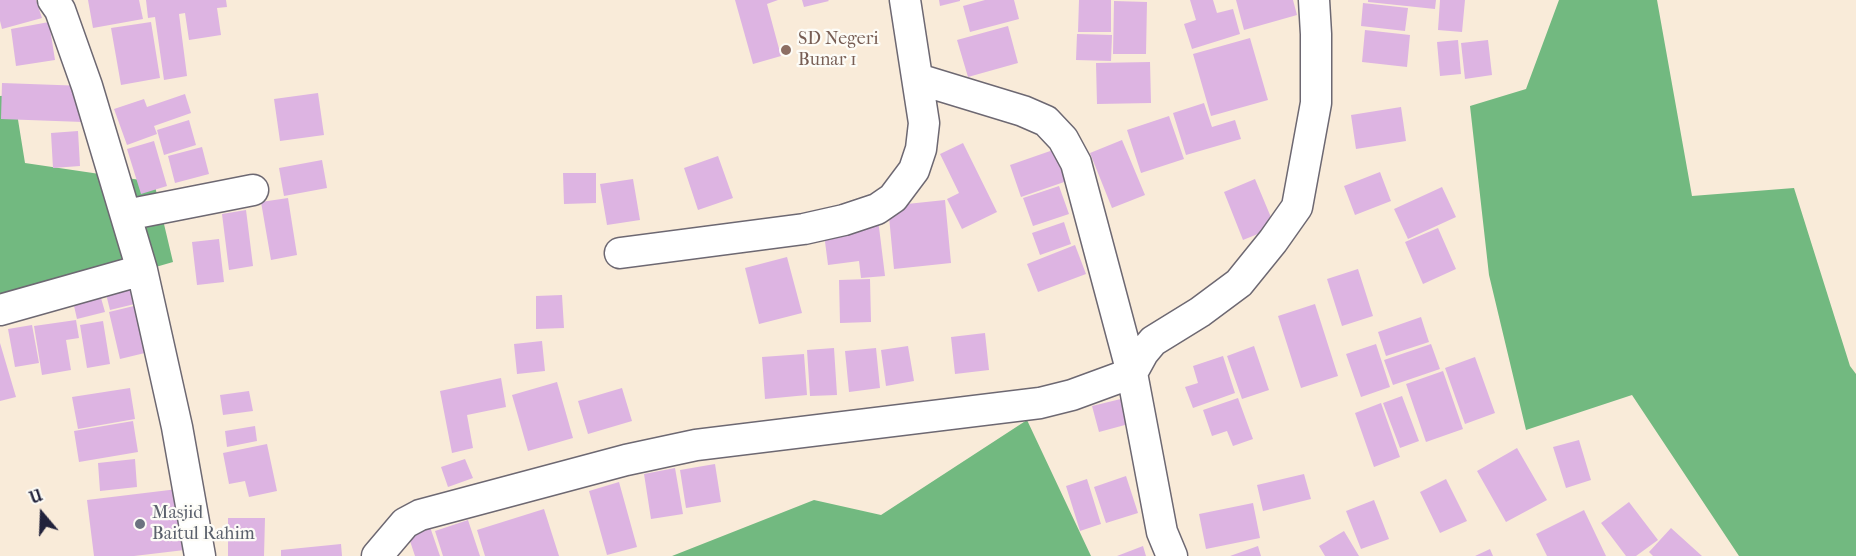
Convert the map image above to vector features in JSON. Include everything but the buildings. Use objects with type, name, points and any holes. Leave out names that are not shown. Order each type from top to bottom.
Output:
[{"type":"street","points":[[53,0],[60,10],[87,86],[142,270],[177,427],[200,556]]},
{"type":"street","points":[[620,253],[804,229],[844,220],[877,209],[893,198],[914,170],[921,149],[924,123],[905,0]]},
{"type":"street","points":[[376,556],[405,523],[420,516],[626,460],[696,445],[1040,403],[1072,395],[1132,373],[1153,341],[1200,312],[1239,283],[1297,207],[1316,103],[1314,0]]},
{"type":"street","points":[[918,79],[1023,111],[1046,121],[1063,140],[1076,163],[1132,373],[1162,532],[1172,556]]},
{"type":"street","points":[[126,215],[253,190]]},
{"type":"street","points":[[0,310],[142,270]]},
{"type":"green space","points":[[1559,0],[1657,0],[1692,196],[1794,188],[1850,366],[1856,374],[1856,556],[1739,556],[1632,395],[1526,430],[1489,275],[1470,106],[1526,89]]},
{"type":"green space","points":[[14,95],[25,163],[154,182],[173,262],[0,312],[0,96]]},
{"type":"green space","points":[[1027,420],[1091,556],[672,556],[814,500],[881,515]]},
{"type":"place","name":"SD Negeri Bunar 1","points":[[786,50]]},
{"type":"place","name":"Masjid Baitul Rahim","points":[[140,524]]}]
